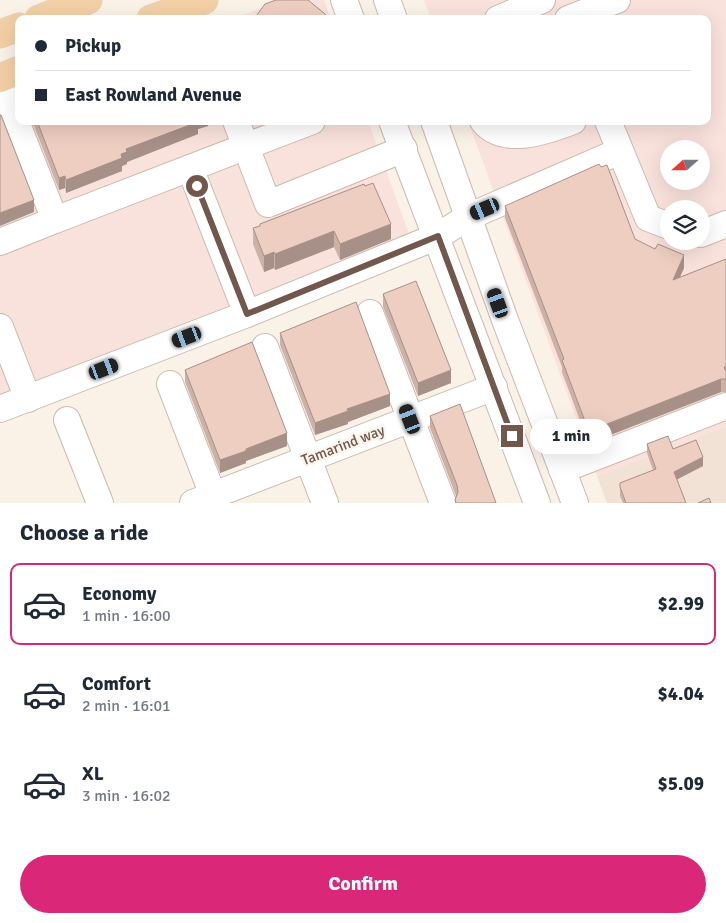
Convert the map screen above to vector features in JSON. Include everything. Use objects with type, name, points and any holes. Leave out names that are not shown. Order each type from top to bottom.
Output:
[{"type":"main road","points":[[44,11],[88,0]]},
{"type":"main road","points":[[168,15],[198,8]]},
{"type":"main road","points":[[0,34],[15,28]]},
{"type":"main road","points":[[0,80],[15,72]]},
{"type":"street","points":[[344,0],[350,15]]},
{"type":"street","points":[[387,0],[393,15]]},
{"type":"street","points":[[507,15],[542,0]]},
{"type":"street","points":[[565,12],[617,0]]},
{"type":"street","points":[[0,80],[15,118]]},
{"type":"street","points":[[18,125],[55,220]]},
{"type":"street","points":[[238,125],[268,204],[404,150]]},
{"type":"street","points":[[0,242],[301,125]]},
{"type":"street","points":[[394,125],[438,236],[537,503]]},
{"type":"street","points":[[435,125],[575,503]]},
{"type":"street","points":[[489,125],[499,133],[525,135],[563,125]]},
{"type":"street","points":[[610,125],[648,218],[660,223]]},
{"type":"street","points":[[0,409],[247,314],[438,236],[468,217],[620,151]]},
{"type":"street","points":[[190,168],[247,314]]},
{"type":"street","points":[[710,230],[726,224]]},
{"type":"street","points":[[370,313],[443,503]]},
{"type":"street","points":[[0,327],[28,399]]},
{"type":"street","points":[[266,347],[325,503]]},
{"type":"street","points":[[170,384],[207,500]]},
{"type":"street","name":"Tamarind way","points":[[207,500],[308,458],[494,387]]},
{"type":"street","points":[[562,470],[726,406]]},
{"type":"street","points":[[68,420],[100,503]]},
{"type":"shaded area","points":[[282,0],[324,0],[330,15],[243,15]]},
{"type":"shaded area","points":[[424,0],[726,0],[726,426],[597,476],[469,125],[711,125],[711,15],[430,15]]},
{"type":"shaded area","points":[[0,108],[15,118],[15,125],[369,125],[418,258],[0,420]]},
{"type":"shaded area","points":[[726,426],[726,503],[607,503],[597,476]]},
{"type":"building","points":[[276,0],[308,0],[325,15],[257,15],[265,4]]},
{"type":"building","points":[[0,115],[34,200],[0,213]]},
{"type":"building","points":[[39,125],[190,125],[126,149],[127,152],[121,154],[122,158],[66,180],[65,176],[59,178]]},
{"type":"building","points":[[599,164],[601,167],[607,165],[635,239],[655,249],[658,244],[660,245],[660,250],[672,250],[684,255],[673,280],[726,259],[726,366],[724,367],[726,379],[721,379],[592,430],[589,423],[586,424],[562,360],[564,359],[505,206]]},
{"type":"building","points":[[373,183],[391,224],[340,244],[334,231],[275,254],[274,252],[264,256],[253,228],[364,184],[365,186]]},
{"type":"building","points":[[416,281],[451,370],[418,383],[383,294]]},
{"type":"building","points":[[356,302],[390,394],[347,409],[348,411],[315,423],[280,333]]},
{"type":"building","points":[[252,342],[287,433],[220,460],[185,370]]},
{"type":"building","points":[[460,404],[496,503],[456,503],[457,485],[430,416]]},
{"type":"building","points":[[668,436],[673,449],[696,440],[703,457],[674,472],[686,503],[626,503],[620,483],[656,469],[647,444]]},
{"type":"building","points":[[709,498],[711,503],[698,503]]},
{"type":"route","points":[[197,186],[247,314],[438,236],[512,436]]}]
